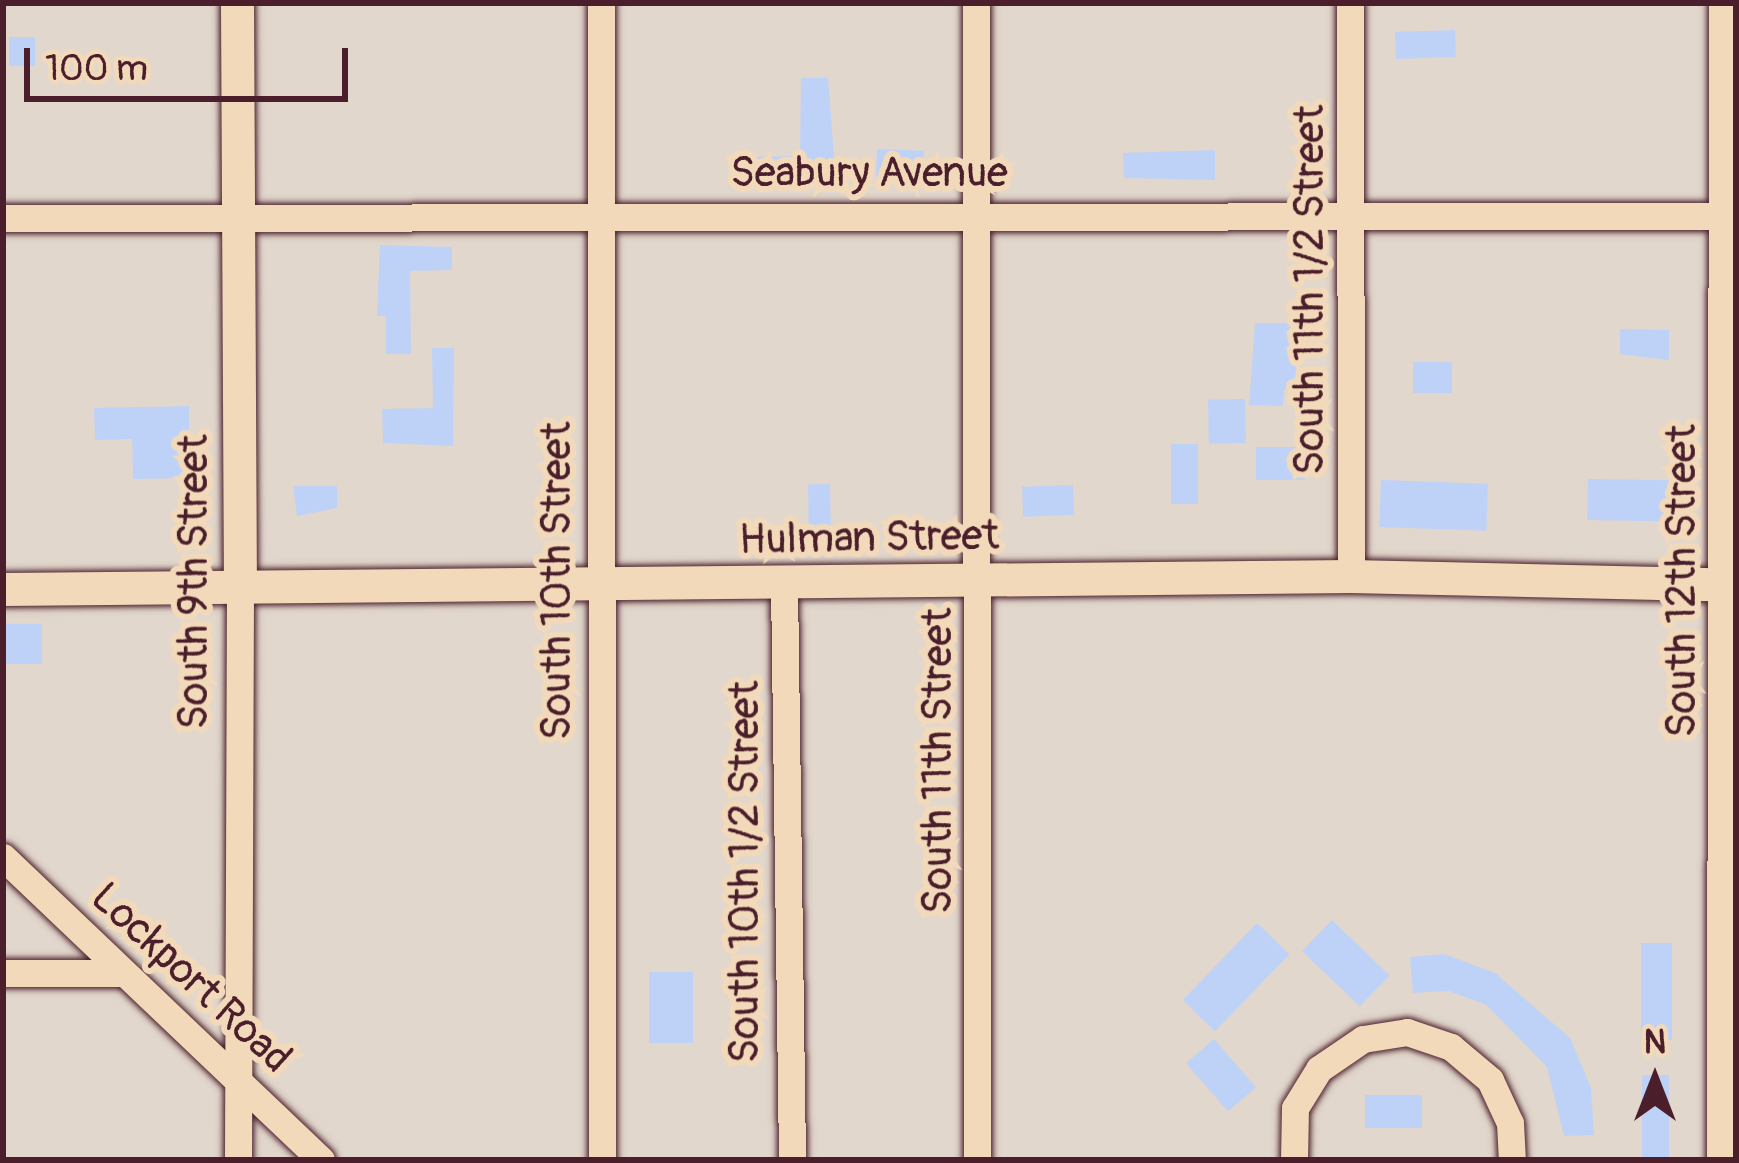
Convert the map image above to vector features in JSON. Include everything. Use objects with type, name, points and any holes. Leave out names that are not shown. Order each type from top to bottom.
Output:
[{"type":"street","name":"South 9th Street","points":[[237,3],[238,1160]]},
{"type":"street","name":"South 10th Street","points":[[601,3],[602,1160]]},
{"type":"street","name":"South 11th Street","points":[[976,3],[981,581],[977,1160]]},
{"type":"street","name":"South 11th 1/2 Street","points":[[1350,3],[1355,216],[1351,577]]},
{"type":"street","name":"South 12th Street","points":[[1720,1160],[1730,585],[1730,216],[1722,3]]},
{"type":"street","name":"Seabury Avenue","points":[[3,218],[979,213],[1730,216]]},
{"type":"street","name":"Hulman Street","points":[[3,589],[1351,577],[1730,585]]},
{"type":"street","name":"South 10th 1/2 Street","points":[[784,584],[792,1160]]},
{"type":"street","name":"Lockport Road","points":[[3,857],[321,1160]]},
{"type":"street","points":[[3,973],[121,973]]},
{"type":"street","points":[[1294,1160],[1295,1108],[1319,1069],[1363,1039],[1407,1032],[1451,1047],[1490,1080],[1510,1123],[1512,1160]]},
{"type":"building","points":[[1455,30],[1456,57],[1396,59],[1395,32]]},
{"type":"building","points":[[9,37],[35,37],[35,66],[9,66]]},
{"type":"building","points":[[801,78],[828,78],[836,182],[749,181],[749,157],[800,156]]},
{"type":"building","points":[[877,149],[924,151],[923,179],[876,177]]},
{"type":"building","points":[[1215,150],[1215,180],[1124,178],[1123,153]]},
{"type":"building","points":[[380,245],[452,247],[452,270],[410,271],[411,354],[386,354],[386,316],[377,316]]},
{"type":"building","points":[[1255,323],[1295,323],[1296,390],[1284,390],[1283,406],[1249,405]]},
{"type":"building","points":[[1620,329],[1669,330],[1669,360],[1620,354]]},
{"type":"building","points":[[432,348],[454,348],[453,446],[383,443],[382,409],[433,408]]},
{"type":"building","points":[[1413,362],[1452,362],[1452,393],[1413,393]]},
{"type":"building","points":[[1245,399],[1246,443],[1209,444],[1208,400]]},
{"type":"building","points":[[189,406],[189,478],[133,479],[132,439],[95,440],[94,408]]},
{"type":"building","points":[[1171,444],[1198,444],[1198,504],[1171,504]]},
{"type":"building","points":[[1256,447],[1305,447],[1305,480],[1256,480]]},
{"type":"building","points":[[1588,479],[1681,481],[1680,522],[1587,520]]},
{"type":"building","points":[[1381,480],[1488,484],[1486,531],[1379,527]]},
{"type":"building","points":[[808,484],[830,484],[831,545],[809,545]]},
{"type":"building","points":[[1073,485],[1074,515],[1023,517],[1022,487]]},
{"type":"building","points":[[293,486],[337,486],[337,508],[297,516]]},
{"type":"building","points":[[3,624],[42,624],[42,664],[3,664]]},
{"type":"building","points":[[1332,920],[1390,976],[1360,1007],[1302,951]]},
{"type":"building","points":[[1257,923],[1289,954],[1215,1031],[1183,1000]]},
{"type":"building","points":[[1641,943],[1672,943],[1672,1040],[1641,1040]]},
{"type":"building","points":[[1444,954],[1495,973],[1570,1038],[1591,1088],[1594,1135],[1564,1136],[1547,1067],[1486,1005],[1449,991],[1413,993],[1410,957]]},
{"type":"building","points":[[649,972],[693,972],[693,1043],[649,1043]]},
{"type":"building","points":[[1214,1039],[1256,1087],[1228,1112],[1186,1063]]},
{"type":"building","points":[[1642,1075],[1669,1075],[1669,1160],[1642,1160]]},
{"type":"building","points":[[1365,1095],[1422,1095],[1422,1128],[1365,1128]]}]
